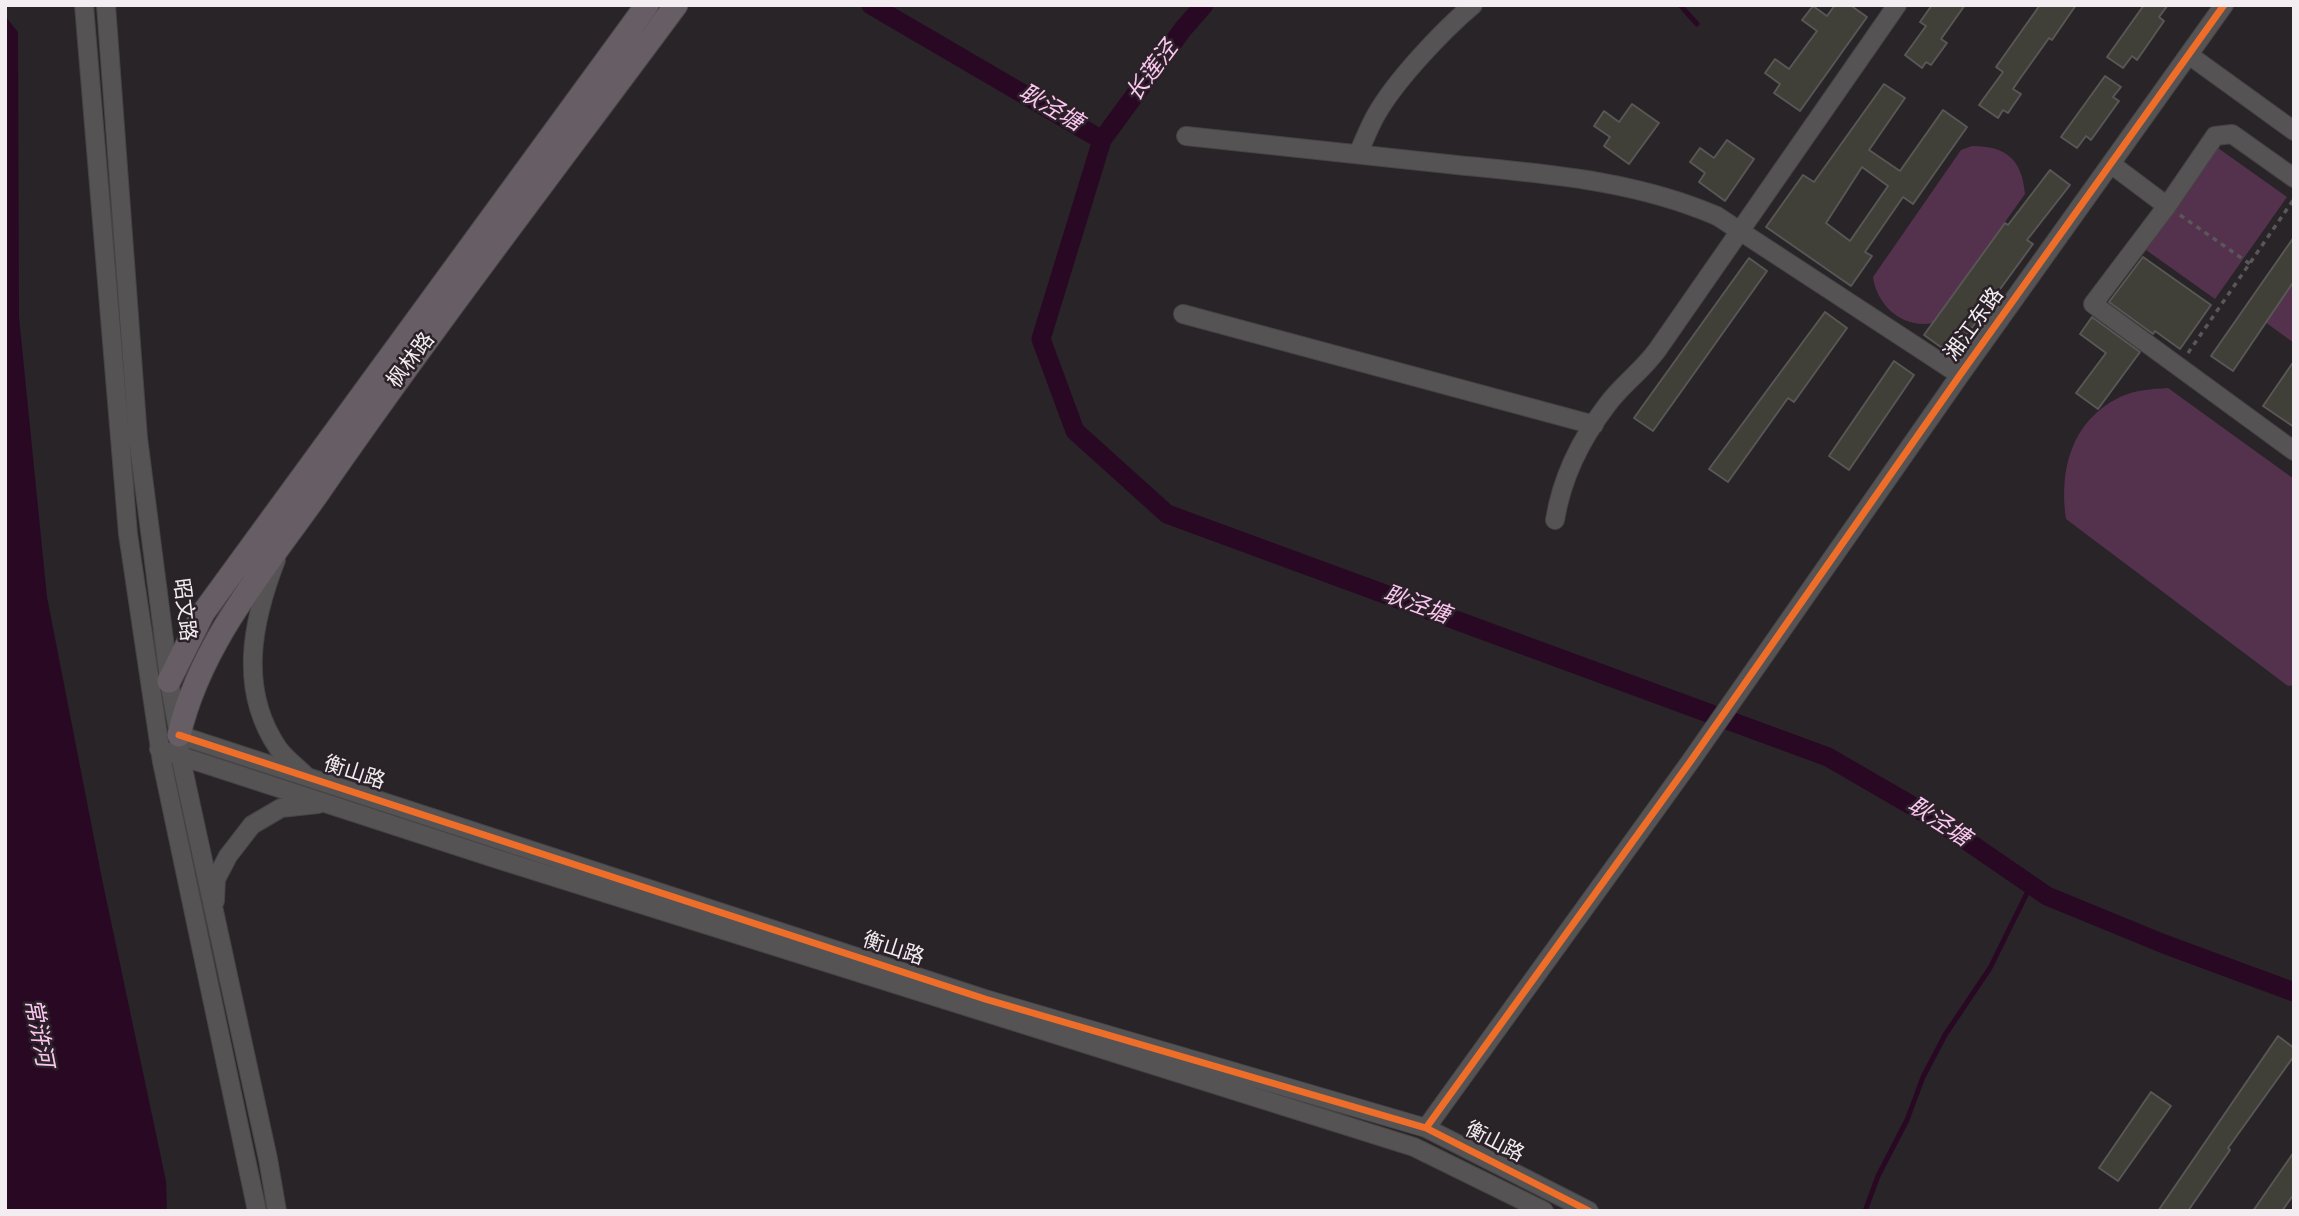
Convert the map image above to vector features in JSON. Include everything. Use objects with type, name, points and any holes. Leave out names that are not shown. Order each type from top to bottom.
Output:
[{"type":"main road","name":"枫林路","points":[[170,681],[203,613],[647,5]]},
{"type":"main road","name":"枫林路","points":[[180,745],[186,707],[225,625],[355,439],[676,5]]},
{"type":"street","points":[[84,5],[128,534],[159,749],[257,1211]]},
{"type":"street","name":"昭文路","points":[[106,5],[138,438],[170,681],[214,915],[277,1211]]},
{"type":"street","points":[[1358,154],[1377,113],[1402,80],[1446,29],[1473,5]]},
{"type":"street","points":[[1555,520],[1565,476],[1607,403],[1642,370],[1659,348],[1897,5]]},
{"type":"street","name":"湘江东路","points":[[1426,1128],[1690,762],[1960,375],[2224,5]]},
{"type":"street","points":[[2189,55],[2294,131]]},
{"type":"street","points":[[2294,178],[2232,135],[2215,136],[2167,206],[2093,304],[2294,451]]},
{"type":"street","points":[[1186,136],[1582,178],[1685,202],[1717,216],[1960,375]]},
{"type":"street","points":[[2111,164],[2167,206]]},
{"type":"street","points":[[1183,314],[1594,425]]},
{"type":"street","points":[[282,544],[257,615],[252,665],[258,708],[279,749],[307,778]]},
{"type":"street","name":"枫林路","points":[[154,712],[170,681]]},
{"type":"street","name":"衡山路","points":[[159,749],[180,745],[307,778],[985,999],[1426,1128],[1588,1211]]},
{"type":"street","name":"衡山路","points":[[180,745],[326,803],[1414,1147],[1544,1211]]},
{"type":"street","points":[[214,915],[216,879],[228,856],[251,825],[281,808],[326,803]]},
{"type":"path","points":[[2179,366],[2294,199]]},
{"type":"path","points":[[2167,206],[2250,264]]},
{"type":"shaded area","points":[[1972,146],[1994,149],[2010,157],[2020,172],[2025,194],[1933,323],[1922,324],[1902,319],[1886,306],[1875,288],[1873,277],[1961,150]]},
{"type":"shaded area","points":[[2218,148],[2287,197],[2215,299],[2146,250]]},
{"type":"shaded area","points":[[2294,281],[2294,343],[2265,322]]},
{"type":"shaded area","points":[[2168,388],[2294,479],[2294,685],[2288,686],[2066,519],[2064,501],[2067,465],[2080,433],[2090,419],[2120,397],[2144,390]]},
{"type":"water","name":"常浒河","points":[[5,16],[18,32],[19,317],[47,597],[102,879],[166,1181],[167,1211],[5,1211]]},
{"type":"building","points":[[1835,5],[1850,5],[1867,17],[1800,111],[1774,93],[1780,84],[1765,73],[1775,59],[1789,69],[1817,31],[1802,20],[1813,6],[1827,16]]},
{"type":"building","points":[[1932,5],[1965,5],[1941,39],[1947,43],[1931,65],[1926,62],[1922,68],[1905,55],[1926,26],[1920,22]]},
{"type":"building","points":[[2040,5],[2076,5],[2013,89],[2021,94],[2008,113],[2003,110],[1998,118],[1979,105],[2003,72],[1996,67]]},
{"type":"building","points":[[2144,5],[2168,5],[2159,17],[2164,21],[2137,60],[2132,56],[2123,68],[2107,57]]},
{"type":"building","points":[[2105,76],[2121,87],[2113,97],[2119,101],[2091,140],[2086,136],[2077,148],[2061,137]]},
{"type":"building","points":[[1884,84],[1905,98],[1869,150],[1900,171],[1943,110],[1967,127],[1913,204],[1903,197],[1865,252],[1872,256],[1851,286],[1766,227],[1803,175],[1814,182]],"holes":[[[1862,167],[1888,186],[1850,241],[1826,223]]]},
{"type":"building","points":[[1632,104],[1659,123],[1629,164],[1604,146],[1610,137],[1594,126],[1604,111],[1619,122]]},
{"type":"building","points":[[1727,140],[1754,159],[1725,201],[1699,182],[1705,173],[1690,162],[1700,148],[1714,158]]},
{"type":"building","points":[[2050,170],[2070,185],[2027,240],[2033,244],[1952,355],[1924,335],[2005,223],[2008,225]]},
{"type":"building","points":[[2294,237],[2294,281],[2233,371],[2211,356]]},
{"type":"building","points":[[2143,257],[2211,305],[2180,349],[2155,331],[2153,334],[2109,302]]},
{"type":"building","points":[[1749,258],[1767,271],[1653,431],[1634,418]]},
{"type":"building","points":[[1825,312],[1847,328],[1794,402],[1788,398],[1728,482],[1709,469]]},
{"type":"building","points":[[2092,317],[2140,352],[2098,409],[2076,393],[2106,353],[2080,334]]},
{"type":"building","points":[[1894,361],[1914,375],[1849,470],[1829,456]]},
{"type":"building","points":[[2294,361],[2294,427],[2263,406]]},
{"type":"building","points":[[2278,1036],[2294,1048],[2294,1056],[2228,1148],[2230,1150],[2188,1211],[2158,1211]]},
{"type":"building","points":[[2151,1092],[2171,1106],[2118,1181],[2099,1168]]},
{"type":"building","points":[[2294,1152],[2294,1194],[2282,1211],[2253,1211]]},
{"type":"waterway","name":"耿泾塘","points":[[871,5],[1102,140],[1041,339],[1075,431],[1167,514],[1828,757],[1935,819],[2047,896],[2164,944],[2294,992]]},
{"type":"waterway","name":"长莲泾","points":[[1102,140],[1183,29],[1204,5]]},
{"type":"waterway","points":[[1680,5],[1697,24]]},
{"type":"waterway","points":[[1865,1211],[1878,1176],[1907,1120],[1923,1077],[1945,1035],[1990,968],[2031,885]]},
{"type":"cycle path","points":[[1426,1128],[1690,762],[1960,375],[2224,5]]},
{"type":"cycle path","points":[[179,735],[985,999],[1426,1128],[1589,1211]]}]
